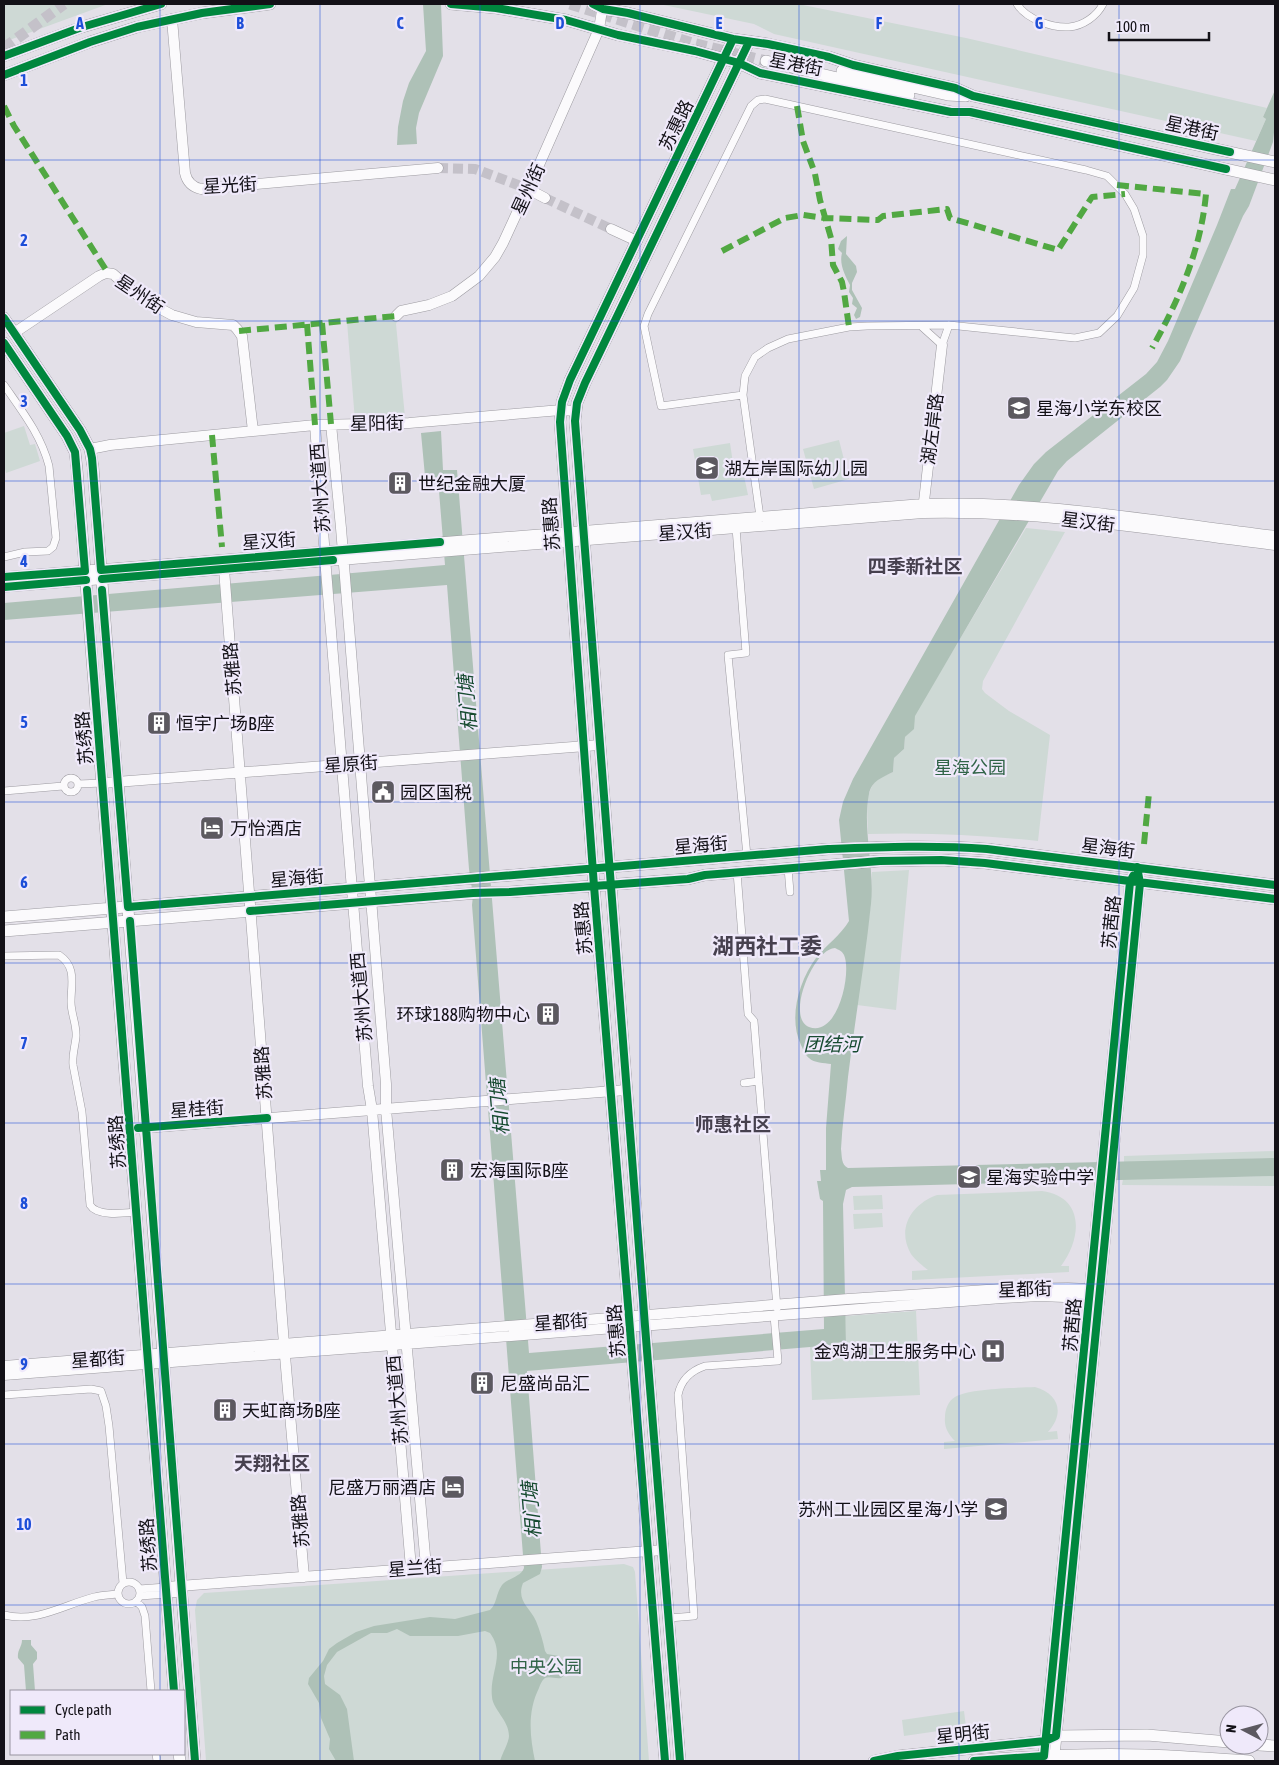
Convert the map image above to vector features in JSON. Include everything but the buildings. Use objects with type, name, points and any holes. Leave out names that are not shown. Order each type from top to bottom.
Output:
[{"type":"main road","points":[[4,56],[82,27],[161,4]]},
{"type":"main road","points":[[4,76],[106,36],[137,27],[245,6],[270,4]]},
{"type":"main road","name":"星港街","points":[[451,4],[496,8],[552,17],[724,59],[739,63],[760,73],[799,82],[822,84],[951,112],[970,112],[1273,179]]},
{"type":"main road","name":"星港街","points":[[601,5],[733,39],[830,57],[955,88],[973,96],[1275,162]]},
{"type":"main road","name":"星州街","points":[[396,316],[401,311],[421,308],[459,291],[478,276],[499,250],[599,29],[601,5]]},
{"type":"main road","name":"星光街","points":[[172,19],[185,173],[186,179],[193,187],[205,189],[438,168]]},
{"type":"main road","name":"苏惠路","points":[[665,1761],[567,536],[560,436],[561,410],[570,380],[733,39]]},
{"type":"main road","name":"苏惠路","points":[[680,1761],[575,434],[576,410],[585,383],[750,42]]},
{"type":"main road","points":[[970,112],[946,103],[767,58],[948,95],[973,96]]},
{"type":"main road","points":[[527,189],[545,198]]},
{"type":"main road","points":[[611,229],[637,241]]},
{"type":"main road","name":"星州街","points":[[14,333],[99,276],[106,273],[112,274],[142,299],[164,311],[196,322],[229,325],[237,329],[242,336],[253,431]]},
{"type":"main road","name":"苏绣路","points":[[4,318],[80,430],[90,449],[93,467],[195,1761]]},
{"type":"main road","name":"苏绣路","points":[[4,343],[67,436],[74,452],[131,1129],[174,1690]]},
{"type":"main road","name":"湖左岸路","points":[[923,509],[942,345]]},
{"type":"main road","name":"星阳街","points":[[90,449],[110,445],[315,424],[410,422],[576,410]]},
{"type":"main road","name":"苏州大道西","points":[[315,424],[368,1086],[372,1110],[411,1568]]},
{"type":"main road","name":"苏州大道西","points":[[331,424],[344,559],[386,1084],[386,1109],[426,1567]]},
{"type":"main road","name":"星汉街","points":[[4,587],[325,561],[469,544],[503,537],[736,528],[923,509]]},
{"type":"main road","name":"星汉街","points":[[583,535],[760,517],[923,509],[997,509],[1275,536]]},
{"type":"main road","name":"星汉街","points":[[1042,512],[1275,545]]},
{"type":"main road","name":"星汉街","points":[[469,544],[486,547],[567,536]]},
{"type":"main road","name":"星汉街","points":[[102,579],[325,561]]},
{"type":"main road","name":"苏雅路","points":[[224,569],[304,1576]]},
{"type":"main road","name":"星汉街","points":[[4,577],[86,580]]},
{"type":"main road","name":"星原街","points":[[103,783],[599,745]]},
{"type":"main road","name":"星海街","points":[[4,917],[828,849],[880,847],[962,847],[1275,885]]},
{"type":"main road","name":"星海街","points":[[4,931],[353,902],[688,879],[737,872],[880,861],[926,860],[984,864],[1275,899]]},
{"type":"main road","name":"苏茜路","points":[[1049,1758],[1093,1294],[1137,867]]},
{"type":"main road","name":"星桂街","points":[[131,1129],[626,1090]]},
{"type":"main road","name":"星都街","points":[[820,1308],[848,1299],[1002,1289],[1068,1288],[1093,1294]]},
{"type":"main road","name":"星都街","points":[[4,1366],[163,1359],[406,1339],[502,1327],[530,1330],[820,1308],[849,1310],[1002,1298],[1093,1294]]},
{"type":"main road","name":"星都街","points":[[406,1339],[503,1338],[530,1330]]},
{"type":"main road","name":"星都街","points":[[4,1375],[148,1360]]},
{"type":"main road","name":"星兰街","points":[[166,1590],[181,1590],[304,1576],[663,1550]]},
{"type":"main road","name":"星明街","points":[[874,1761],[898,1756],[1050,1739],[1147,1735],[1219,1741]]},
{"type":"main road","name":"星明街","points":[[974,1761],[1147,1755],[1249,1761]]},
{"type":"street","points":[[1017,4],[1034,19],[1053,25],[1070,27],[1087,21],[1100,10],[1103,4]]},
{"type":"street","points":[[743,395],[661,406],[644,326],[648,314],[751,106],[758,100],[775,101],[1086,170],[1106,176],[1125,194],[1134,209],[1143,236],[1143,255],[1134,288],[1128,301],[1117,316],[1099,333],[1083,338],[1067,338],[949,325],[849,327],[788,339],[768,348],[755,357],[745,376],[743,395],[760,517]]},
{"type":"street","points":[[921,326],[942,345],[949,325]]},
{"type":"street","points":[[4,385],[36,432],[46,454],[49,466],[56,538],[53,547],[48,551],[24,552],[4,557]]},
{"type":"street","points":[[736,528],[746,653],[728,655],[747,856]]},
{"type":"street","points":[[63,786],[65,779],[70,777],[76,780],[78,784]]},
{"type":"street","points":[[78,784],[103,783]]},
{"type":"street","points":[[63,786],[66,790],[73,792],[77,789],[78,784]]},
{"type":"street","points":[[4,791],[63,786]]},
{"type":"street","points":[[788,868],[790,892]]},
{"type":"street","points":[[669,1618],[694,1616],[678,1395],[680,1387],[686,1377],[695,1369],[704,1366],[778,1361],[775,1328],[777,1312],[754,1021],[748,1014],[737,872]]},
{"type":"street","points":[[4,956],[59,955],[66,960],[71,971],[71,1003],[76,1036],[73,1065],[82,1112],[90,1205],[95,1211],[137,1212]]},
{"type":"street","points":[[744,1083],[759,1081]]},
{"type":"street","points":[[4,1396],[91,1389],[100,1391],[109,1421],[123,1583],[118,1589],[118,1594],[120,1600],[125,1604],[131,1604],[138,1595],[166,1590]]},
{"type":"street","points":[[123,1583],[133,1583],[145,1616],[152,1690]]},
{"type":"street","points":[[4,1615],[16,1618],[31,1617],[59,1610],[94,1597],[118,1594]]},
{"type":"green space","points":[[4,4],[108,4],[4,42]]},
{"type":"green space","points":[[659,4],[798,4],[966,38],[1267,108],[1263,117],[1266,119],[1256,141],[774,34],[754,24]]},
{"type":"green space","points":[[402,316],[396,324],[405,417],[355,421],[347,322]]},
{"type":"green space","points":[[24,426],[30,445],[35,444],[40,461],[6,473],[4,465],[4,433]]},
{"type":"green space","points":[[839,440],[849,479],[814,489],[803,449]]},
{"type":"green space","points":[[730,443],[735,477],[744,476],[748,495],[712,501],[710,494],[701,495],[693,449]]},
{"type":"green space","name":"星海公园","points":[[1026,528],[1065,532],[983,681],[982,689],[1009,711],[1050,735],[1038,841],[953,834],[868,834],[867,805],[873,784],[880,778],[893,772],[894,758],[904,749],[905,737],[912,730],[914,716]]},
{"type":"green space","points":[[909,870],[896,1010],[857,1005],[871,903],[872,872]]},
{"type":"green space","points":[[1275,1151],[1275,1158],[1124,1163],[1124,1156]]},
{"type":"green space","points":[[1275,1176],[1275,1186],[1122,1185],[1123,1179]]},
{"type":"green space","points":[[1042,1191],[1056,1195],[1066,1201],[1076,1220],[1076,1232],[1073,1243],[1061,1266],[1069,1266],[1069,1272],[912,1280],[912,1271],[928,1270],[911,1254],[905,1235],[909,1218],[920,1204],[937,1195]]},
{"type":"green space","points":[[882,1195],[883,1209],[854,1210],[853,1196]]},
{"type":"green space","points":[[882,1213],[883,1227],[854,1229],[853,1214]]},
{"type":"green space","points":[[916,1311],[920,1395],[812,1400],[810,1347],[846,1344],[845,1316]]},
{"type":"green space","points":[[1035,1387],[1050,1394],[1057,1405],[1057,1418],[1048,1432],[1057,1431],[1058,1439],[944,1449],[944,1442],[955,1441],[947,1430],[945,1421],[947,1406],[955,1397],[982,1390]]},
{"type":"green space","name":"中央公园","points":[[624,1564],[633,1567],[635,1572],[649,1761],[206,1761],[195,1610],[197,1600],[204,1593]]},
{"type":"green space","points":[[964,1711],[966,1727],[904,1736],[902,1720]]},
{"type":"water","points":[[423,4],[441,4],[443,56],[419,113],[416,128],[417,144],[397,145],[403,101],[409,83],[426,51]]},
{"type":"water","points":[[1275,90],[1273,142],[1249,206],[1180,361],[1160,387],[1067,461],[1058,471],[915,716],[914,729],[905,737],[904,749],[894,758],[893,772],[878,780],[870,789],[867,820],[872,890],[871,904],[848,1077],[841,1149],[843,1163],[848,1168],[1275,1158],[1275,1176],[852,1187],[846,1190],[843,1204],[846,1344],[527,1371],[542,1567],[540,1574],[523,1583],[521,1595],[536,1621],[545,1651],[547,1654],[559,1656],[567,1669],[561,1678],[545,1678],[535,1697],[531,1724],[535,1761],[500,1761],[509,1736],[506,1725],[492,1697],[497,1649],[490,1633],[485,1631],[458,1636],[410,1636],[397,1629],[387,1633],[371,1633],[337,1652],[327,1665],[324,1676],[325,1684],[340,1695],[347,1709],[354,1761],[336,1761],[329,1749],[330,1739],[321,1718],[319,1703],[308,1684],[309,1678],[323,1661],[329,1649],[356,1632],[374,1626],[430,1617],[455,1619],[490,1610],[502,1585],[520,1573],[524,1568],[472,905],[473,896],[469,869],[447,585],[4,620],[4,603],[445,565],[439,491],[430,491],[426,487],[421,433],[441,431],[443,470],[457,470],[529,1353],[824,1329],[823,1201],[820,1199],[817,1181],[821,1181],[820,1170],[826,1170],[826,1128],[831,1064],[811,1060],[806,1055],[797,1034],[795,1023],[797,1000],[810,967],[849,921],[839,820],[843,802],[853,779],[1019,485],[1034,464],[1046,452],[1146,374],[1157,362],[1168,341],[1231,189],[1235,189],[1266,119],[1263,117]],"holes":[[[835,948],[844,955],[846,963],[846,975],[840,1002],[835,1014],[828,1023],[819,1028],[809,1027],[802,1021],[800,1010],[805,984],[811,970],[819,959],[827,951]]]},
{"type":"water","points":[[847,236],[846,254],[856,266],[857,272],[852,283],[852,290],[862,308],[860,317],[856,319],[854,315],[857,308],[852,304],[853,298],[849,292],[850,285],[842,265],[842,253],[838,249],[841,241]]},
{"type":"water","points":[[22,1640],[31,1640],[31,1645],[37,1652],[37,1659],[33,1664],[35,1690],[26,1690],[24,1665],[18,1658]]},
{"type":"tunnel","points":[[4,48],[64,4]]},
{"type":"tunnel","points":[[570,4],[692,43],[766,61]]},
{"type":"tunnel","points":[[438,168],[475,169],[526,188]]},
{"type":"tunnel","points":[[545,198],[611,229]]},
{"type":"marked path","points":[[4,106],[14,126],[108,273]]},
{"type":"marked path","points":[[797,106],[803,141],[813,168]]},
{"type":"marked path","points":[[815,174],[831,238],[833,265],[842,282],[849,327]]},
{"type":"marked path","points":[[1117,185],[1206,194],[1199,235],[1187,274],[1180,293],[1152,348]]},
{"type":"marked path","points":[[722,251],[785,218],[803,215],[824,218],[878,220],[883,216],[947,209],[950,218],[1058,250],[1092,197],[1125,194]]},
{"type":"marked path","points":[[239,331],[396,316]]},
{"type":"marked path","points":[[322,323],[331,424]]},
{"type":"marked path","points":[[307,324],[315,425]]},
{"type":"marked path","points":[[212,435],[222,547]]},
{"type":"marked path","points":[[1144,844],[1149,793]]},
{"type":"cycle path","points":[[4,56],[82,27],[161,4]]},
{"type":"cycle path","points":[[4,75],[90,42],[137,27],[202,13],[270,4]]},
{"type":"cycle path","points":[[451,4],[496,8],[566,20],[618,35],[695,51],[739,63],[760,73],[951,112],[970,112],[1226,169]]},
{"type":"cycle path","points":[[593,4],[603,9],[628,13],[733,39],[768,44],[829,57],[853,65],[955,88],[973,96],[1230,152]]},
{"type":"cycle path","points":[[665,1761],[594,886],[560,422],[562,402],[570,380],[733,39]]},
{"type":"cycle path","points":[[680,1761],[575,421],[577,403],[585,383],[749,42]]},
{"type":"cycle path","points":[[4,318],[80,430],[90,449],[101,570],[440,542]]},
{"type":"cycle path","points":[[4,343],[67,436],[75,452],[85,571],[4,577]]},
{"type":"cycle path","points":[[102,579],[333,560]]},
{"type":"cycle path","points":[[4,587],[86,580]]},
{"type":"cycle path","points":[[87,590],[174,1690]]},
{"type":"cycle path","points":[[102,590],[128,907],[828,849],[888,847],[987,849],[1275,885]]},
{"type":"cycle path","points":[[250,911],[473,893],[688,879],[705,875],[880,861],[941,860],[985,863],[1275,899]]},
{"type":"cycle path","points":[[874,1761],[898,1756],[1045,1741],[1056,1736],[1140,883],[1137,867]]},
{"type":"cycle path","points":[[974,1761],[1044,1756],[1130,882],[1133,876]]},
{"type":"cycle path","points":[[130,921],[195,1761]]},
{"type":"cycle path","points":[[138,1128],[267,1118]]},
{"type":"place","name":"星海小学东校区","points":[[1019,408]]},
{"type":"place","name":"湖左岸国际幼儿园","points":[[707,468]]},
{"type":"place","name":"世纪金融大厦","points":[[400,483]]},
{"type":"place","name":"恒宇广场B座","points":[[159,723]]},
{"type":"place","name":"园区国税","points":[[383,792]]},
{"type":"place","name":"万怡酒店","points":[[212,828]]},
{"type":"place","name":"环球188购物中心","points":[[548,1014]]},
{"type":"place","name":"宏海国际B座","points":[[452,1170]]},
{"type":"place","name":"星海实验中学","points":[[969,1177]]},
{"type":"place","name":"金鸡湖卫生服务中心","points":[[993,1351]]},
{"type":"place","name":"尼盛尚品汇","points":[[482,1383]]},
{"type":"place","name":"天虹商场B座","points":[[225,1410]]},
{"type":"place","name":"尼盛万丽酒店","points":[[453,1487]]},
{"type":"place","name":"苏州工业园区星海小学","points":[[996,1509]]},
{"type":"district","name":"四季新社区","points":[[915,566]]},
{"type":"district","name":"湖西社工委","points":[[767,946]]},
{"type":"district","name":"师惠社区","points":[[733,1124]]},
{"type":"district","name":"天翔社区","points":[[272,1463]]},
{"type":"water label","name":"相门塘","points":[[467,703]]},
{"type":"water label","name":"团结河","points":[[832,1044]]},
{"type":"water label","name":"相门塘","points":[[499,1107]]},
{"type":"water label","name":"相门塘","points":[[531,1510]]}]
